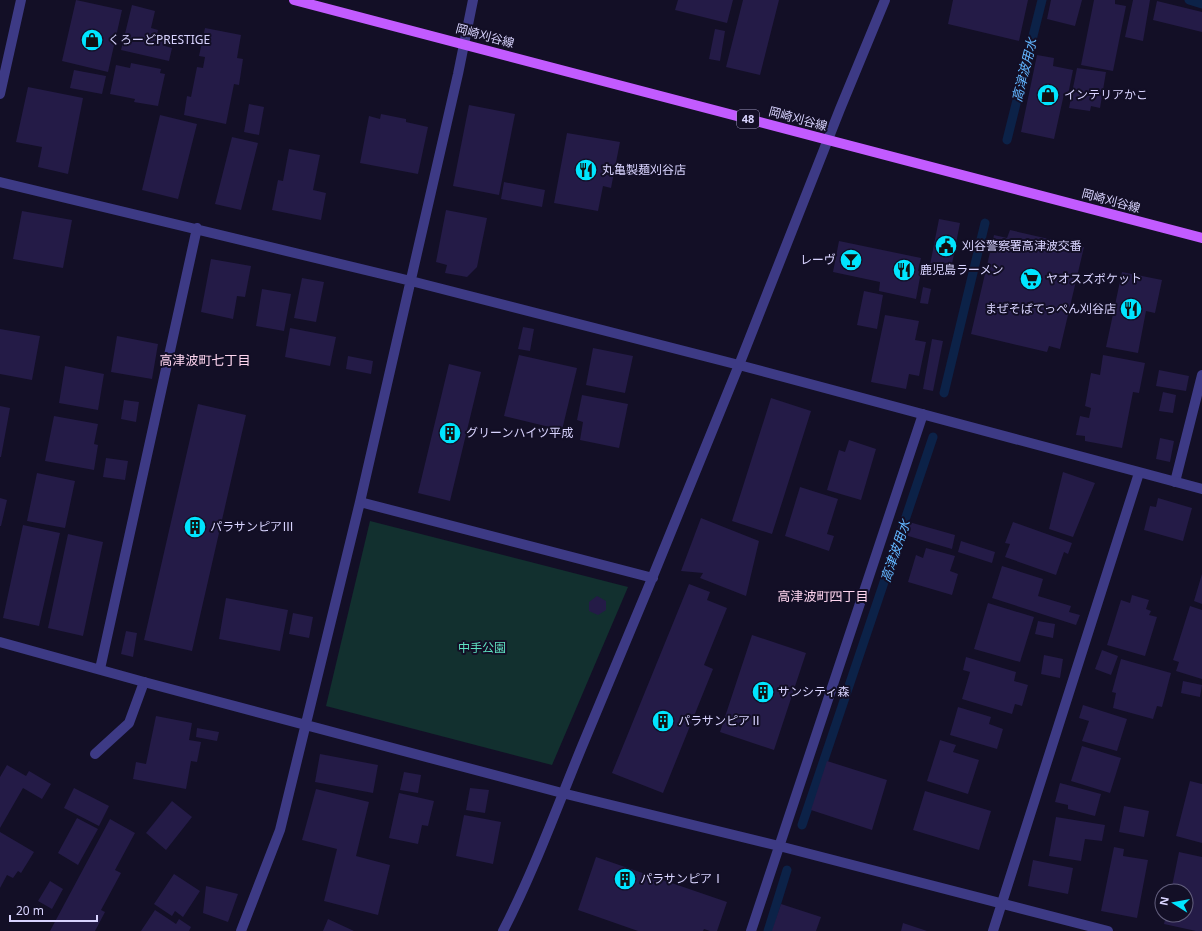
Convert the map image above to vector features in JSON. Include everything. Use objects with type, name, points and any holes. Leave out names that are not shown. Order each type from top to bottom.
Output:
[{"type":"main road","name":"岡崎刈谷線","points":[[294,0],[1202,238]]},
{"type":"street","points":[[0,94],[21,0]]},
{"type":"street","points":[[241,931],[280,830],[360,502],[473,0]]},
{"type":"street","points":[[503,931],[522,895],[562,793],[739,366],[884,0]]},
{"type":"street","points":[[0,182],[411,280],[923,414],[1202,489]]},
{"type":"street","points":[[100,669],[197,228]]},
{"type":"street","points":[[1175,482],[1202,374]]},
{"type":"street","points":[[751,931],[923,414]]},
{"type":"street","points":[[993,931],[1140,473]]},
{"type":"street","points":[[360,502],[652,578]]},
{"type":"street","points":[[0,642],[144,682],[562,793],[779,846],[1108,931]]},
{"type":"street","points":[[95,754],[129,723],[144,682]]},
{"type":"green space","name":"中手公園","points":[[370,521],[628,587],[552,765],[326,706]]},
{"type":"building","points":[[76,0],[122,10],[108,72],[62,61]]},
{"type":"building","points":[[678,0],[733,0],[727,23],[675,10]]},
{"type":"building","points":[[743,0],[779,0],[760,75],[726,67]]},
{"type":"building","points":[[953,0],[1028,0],[1019,41],[948,24]]},
{"type":"building","points":[[1051,0],[1082,0],[1075,26],[1047,19]]},
{"type":"building","points":[[1094,0],[1115,0],[1115,4],[1126,6],[1113,71],[1081,65]]},
{"type":"building","points":[[1133,0],[1150,0],[1143,41],[1125,37]]},
{"type":"building","points":[[1157,1],[1202,12],[1202,32],[1153,20]]},
{"type":"building","points":[[132,5],[155,11],[151,28],[158,30],[156,38],[167,41],[165,46],[172,48],[169,61],[121,50]]},
{"type":"building","points":[[205,28],[241,35],[237,58],[243,59],[239,85],[234,84],[226,124],[184,115],[187,96],[191,97],[197,67],[203,68],[205,57],[199,56]]},
{"type":"building","points":[[715,29],[725,31],[720,61],[709,59]]},
{"type":"building","points":[[1037,55],[1054,58],[1053,66],[1073,70],[1068,95],[1064,94],[1054,139],[1021,132]]},
{"type":"building","points":[[131,63],[161,69],[160,73],[165,74],[158,106],[134,102],[135,99],[110,94],[116,65],[130,68]]},
{"type":"building","points":[[1077,68],[1106,72],[1100,108],[1091,106],[1090,111],[1069,108]]},
{"type":"building","points":[[74,70],[106,76],[102,94],[70,88]]},
{"type":"building","points":[[28,87],[83,98],[68,174],[38,167],[42,147],[16,142]]},
{"type":"building","points":[[249,104],[264,107],[259,135],[244,132]]},
{"type":"building","points":[[469,105],[515,114],[499,195],[453,186]]},
{"type":"building","points":[[381,114],[406,119],[406,122],[428,127],[418,174],[360,163],[369,116],[380,119]]},
{"type":"building","points":[[160,115],[197,124],[178,199],[142,190]]},
{"type":"building","points":[[567,133],[620,142],[611,188],[603,186],[598,211],[554,203]]},
{"type":"building","points":[[232,137],[258,143],[241,210],[215,204]]},
{"type":"building","points":[[289,149],[320,155],[313,190],[326,193],[321,220],[272,210],[278,180],[283,181]]},
{"type":"building","points":[[504,182],[545,190],[542,207],[501,199]]},
{"type":"building","points":[[446,210],[487,218],[477,267],[467,277],[445,273],[447,265],[436,262]]},
{"type":"building","points":[[22,211],[72,220],[63,268],[13,259]]},
{"type":"building","points":[[939,219],[960,223],[951,269],[930,265]]},
{"type":"building","points":[[1010,230],[1084,247],[1060,349],[1049,346],[1047,352],[971,334],[994,235],[1007,238]]},
{"type":"building","points":[[839,241],[921,258],[918,271],[921,272],[916,299],[879,291],[880,282],[833,272]]},
{"type":"building","points":[[211,259],[251,266],[245,297],[237,296],[233,319],[201,312]]},
{"type":"building","points":[[1122,272],[1162,280],[1155,313],[1146,311],[1138,353],[1106,347]]},
{"type":"building","points":[[302,278],[324,282],[316,322],[294,318]]},
{"type":"building","points":[[923,287],[931,289],[928,304],[920,303]]},
{"type":"building","points":[[262,289],[291,294],[284,331],[256,326]]},
{"type":"building","points":[[864,291],[883,295],[877,329],[857,325]]},
{"type":"building","points":[[885,315],[919,321],[915,340],[926,342],[919,376],[909,374],[906,389],[871,382]]},
{"type":"building","points":[[523,327],[534,329],[530,351],[518,349]]},
{"type":"building","points":[[290,328],[336,337],[330,366],[285,357]]},
{"type":"building","points":[[0,329],[40,336],[32,380],[0,374]]},
{"type":"building","points":[[117,336],[158,344],[152,379],[111,372]]},
{"type":"building","points":[[932,339],[943,341],[933,391],[923,389]]},
{"type":"building","points":[[593,348],[633,356],[625,393],[586,385]]},
{"type":"building","points":[[519,355],[577,368],[562,430],[504,416]]},
{"type":"building","points":[[1103,355],[1145,363],[1139,393],[1133,392],[1122,448],[1085,441],[1085,436],[1076,435],[1080,416],[1089,418],[1091,408],[1085,406],[1091,373],[1100,375]]},
{"type":"building","points":[[348,356],[373,361],[371,374],[346,369]]},
{"type":"building","name":"グリーンハイツ平成","points":[[449,364],[481,372],[450,501],[418,493]]},
{"type":"building","points":[[65,366],[104,374],[98,410],[59,403]]},
{"type":"building","points":[[1159,370],[1189,376],[1186,391],[1156,386]]},
{"type":"building","points":[[1163,392],[1176,395],[1173,413],[1159,411]]},
{"type":"building","points":[[582,395],[628,404],[619,448],[580,440],[583,422],[577,420]]},
{"type":"building","points":[[771,398],[811,411],[772,534],[732,521]]},
{"type":"building","points":[[124,400],[139,402],[136,422],[121,419]]},
{"type":"building","name":"パラサンピアⅢ","points":[[198,404],[246,415],[192,651],[144,640]]},
{"type":"building","points":[[0,406],[10,408],[1,457],[0,457]]},
{"type":"building","points":[[54,416],[98,424],[94,444],[98,445],[94,470],[45,461]]},
{"type":"building","points":[[1160,438],[1174,441],[1170,462],[1156,459]]},
{"type":"building","points":[[849,440],[876,449],[861,500],[827,490],[839,450],[845,452]]},
{"type":"building","points":[[106,458],[128,461],[125,480],[103,477]]},
{"type":"building","points":[[1063,472],[1095,483],[1073,537],[1049,529]]},
{"type":"building","points":[[37,473],[75,481],[65,528],[27,521]]},
{"type":"building","points":[[800,487],[838,499],[827,534],[834,536],[829,551],[785,536]]},
{"type":"building","points":[[0,498],[7,500],[1,526],[0,526]]},
{"type":"building","points":[[1158,498],[1192,508],[1183,541],[1144,530],[1150,506],[1156,507]]},
{"type":"building","points":[[701,518],[759,541],[746,596],[700,578],[703,573],[681,571]]},
{"type":"building","points":[[909,522],[955,535],[952,549],[905,535]]},
{"type":"building","points":[[1013,522],[1072,543],[1068,554],[1064,552],[1056,575],[1005,557],[1010,544],[1005,543]]},
{"type":"building","points":[[23,525],[60,533],[39,626],[3,618]]},
{"type":"building","points":[[68,534],[103,542],[83,636],[48,628]]},
{"type":"building","points":[[961,541],[995,552],[992,563],[958,552]]},
{"type":"building","points":[[926,548],[955,556],[950,571],[958,574],[952,595],[908,582],[916,555],[923,558]]},
{"type":"building","points":[[1002,566],[1043,579],[1038,596],[1071,606],[1069,612],[1080,615],[1076,625],[992,598]]},
{"type":"building","points":[[1202,574],[1202,604],[1194,601]]},
{"type":"building","name":"パラサンピアⅡ","points":[[689,584],[710,592],[707,600],[727,608],[704,665],[713,669],[663,793],[612,773]]},
{"type":"building","points":[[1132,595],[1149,600],[1146,609],[1151,611],[1149,615],[1157,617],[1145,656],[1107,645],[1121,600],[1130,603]]},
{"type":"building","points":[[597,596],[606,601],[606,610],[598,615],[589,611],[589,602]]},
{"type":"building","points":[[226,598],[288,610],[280,651],[219,639]]},
{"type":"building","points":[[988,603],[1034,617],[1020,662],[974,649]]},
{"type":"building","points":[[1190,606],[1202,610],[1202,679],[1176,671],[1179,662],[1173,660]]},
{"type":"building","points":[[293,613],[313,617],[309,638],[289,634]]},
{"type":"building","points":[[1038,621],[1055,624],[1053,638],[1035,634]]},
{"type":"building","points":[[126,631],[137,633],[133,657],[121,654]]},
{"type":"building","name":"サンシティ森","points":[[752,635],[806,653],[774,750],[720,732]]},
{"type":"building","points":[[1102,650],[1118,656],[1111,675],[1095,669]]},
{"type":"building","points":[[1044,655],[1063,659],[1060,678],[1041,674]]},
{"type":"building","points":[[966,657],[1016,672],[1014,681],[1028,685],[1022,706],[1015,704],[1012,714],[962,699],[970,672],[963,670]]},
{"type":"building","points":[[1121,659],[1171,673],[1162,707],[1157,706],[1153,719],[1113,708],[1116,693],[1112,692]]},
{"type":"building","points":[[1183,681],[1202,685],[1200,697],[1181,693]]},
{"type":"building","points":[[1083,705],[1127,719],[1117,751],[1082,741],[1089,721],[1079,718]]},
{"type":"building","points":[[958,707],[991,717],[989,724],[1003,729],[997,749],[950,735]]},
{"type":"building","points":[[156,716],[192,723],[189,740],[201,742],[197,762],[191,761],[186,789],[133,779],[136,762],[146,764]]},
{"type":"building","points":[[197,728],[219,732],[217,741],[196,737]]},
{"type":"building","points":[[940,740],[956,745],[953,752],[979,760],[968,794],[927,781]]},
{"type":"building","points":[[1082,746],[1121,758],[1110,793],[1071,781]]},
{"type":"building","points":[[320,754],[378,765],[373,793],[315,782]]},
{"type":"building","points":[[827,761],[887,780],[872,830],[811,810]]},
{"type":"building","points":[[7,765],[26,776],[29,771],[51,784],[42,799],[23,788],[0,828],[0,777]]},
{"type":"building","points":[[404,772],[421,775],[418,793],[400,790]]},
{"type":"building","points":[[1190,781],[1202,784],[1202,843],[1176,836]]},
{"type":"building","points":[[1060,783],[1101,794],[1095,816],[1068,809],[1068,805],[1055,802]]},
{"type":"building","points":[[74,788],[109,806],[99,826],[64,808]]},
{"type":"building","points":[[470,788],[489,790],[485,813],[466,810]]},
{"type":"building","points":[[316,789],[369,802],[356,856],[390,865],[378,915],[324,901],[337,849],[302,840]]},
{"type":"building","points":[[925,791],[991,811],[979,850],[913,830]]},
{"type":"building","points":[[399,793],[434,801],[428,826],[422,825],[418,844],[389,838]]},
{"type":"building","points":[[172,801],[192,817],[166,850],[146,833]]},
{"type":"building","points":[[1124,806],[1149,811],[1144,837],[1119,832]]},
{"type":"building","points":[[464,815],[501,822],[493,864],[456,856]]},
{"type":"building","points":[[1056,817],[1105,825],[1102,841],[1085,839],[1081,861],[1049,856]]},
{"type":"building","points":[[77,818],[98,829],[78,865],[58,853]]},
{"type":"building","points":[[110,819],[135,833],[115,870],[121,873],[101,910],[105,912],[95,931],[50,931]]},
{"type":"building","points":[[0,832],[34,852],[21,873],[18,871],[13,878],[7,875],[0,888]]},
{"type":"building","points":[[1114,847],[1124,849],[1123,856],[1148,860],[1137,918],[1101,911]]},
{"type":"building","points":[[1179,852],[1202,857],[1202,931],[1164,924],[1194,923],[1194,883],[1173,883]]},
{"type":"building","name":"パラサンピアⅠ","points":[[596,857],[727,902],[717,931],[704,929],[703,931],[638,931],[578,910]]},
{"type":"building","points":[[1033,860],[1073,868],[1068,894],[1028,886]]},
{"type":"building","points":[[174,874],[200,891],[183,917],[175,911],[172,916],[154,904]]},
{"type":"building","points":[[50,881],[63,889],[52,909],[38,901]]},
{"type":"building","points":[[206,886],[238,894],[228,922],[203,913]]},
{"type":"building","points":[[781,904],[821,917],[816,931],[772,931]]},
{"type":"building","points":[[155,910],[176,924],[179,919],[191,927],[189,931],[141,931]]},
{"type":"building","points":[[328,919],[354,931],[323,931]]},
{"type":"building","points":[[903,923],[927,931],[901,931]]},
{"type":"waterway","name":"高津波用水","points":[[1007,140],[1042,0]]},
{"type":"waterway","name":"高津波用水","points":[[1189,0],[1202,4]]},
{"type":"waterway","name":"高津波用水","points":[[944,393],[985,223]]},
{"type":"waterway","name":"高津波用水","points":[[802,825],[933,437]]},
{"type":"waterway","name":"高津波用水","points":[[768,931],[787,870]]},
{"type":"place","name":"くろーどPRESTIGE","points":[[92,40]]},
{"type":"place","name":"インテリアかこ","points":[[1048,95]]},
{"type":"place","name":"丸亀製麺刈谷店","points":[[586,170]]},
{"type":"place","name":"刈谷警察署高津波交番","points":[[946,246]]},
{"type":"place","name":"レーヴ","points":[[851,260]]},
{"type":"place","name":"鹿児島ラーメン","points":[[904,270]]},
{"type":"place","name":"ヤオスズポケット","points":[[1031,279]]},
{"type":"place","name":"まぜそばてっぺん刈谷店","points":[[1131,309]]},
{"type":"place","name":"グリーンハイツ平成","points":[[450,433]]},
{"type":"place","name":"パラサンピアⅢ","points":[[195,527]]},
{"type":"place","name":"サンシティ森","points":[[763,692]]},
{"type":"place","name":"パラサンピアⅡ","points":[[663,721]]},
{"type":"place","name":"パラサンピアⅠ","points":[[625,879]]},
{"type":"district","name":"高津波町七丁目","points":[[205,360]]},
{"type":"district","name":"高津波町四丁目","points":[[823,596]]}]
